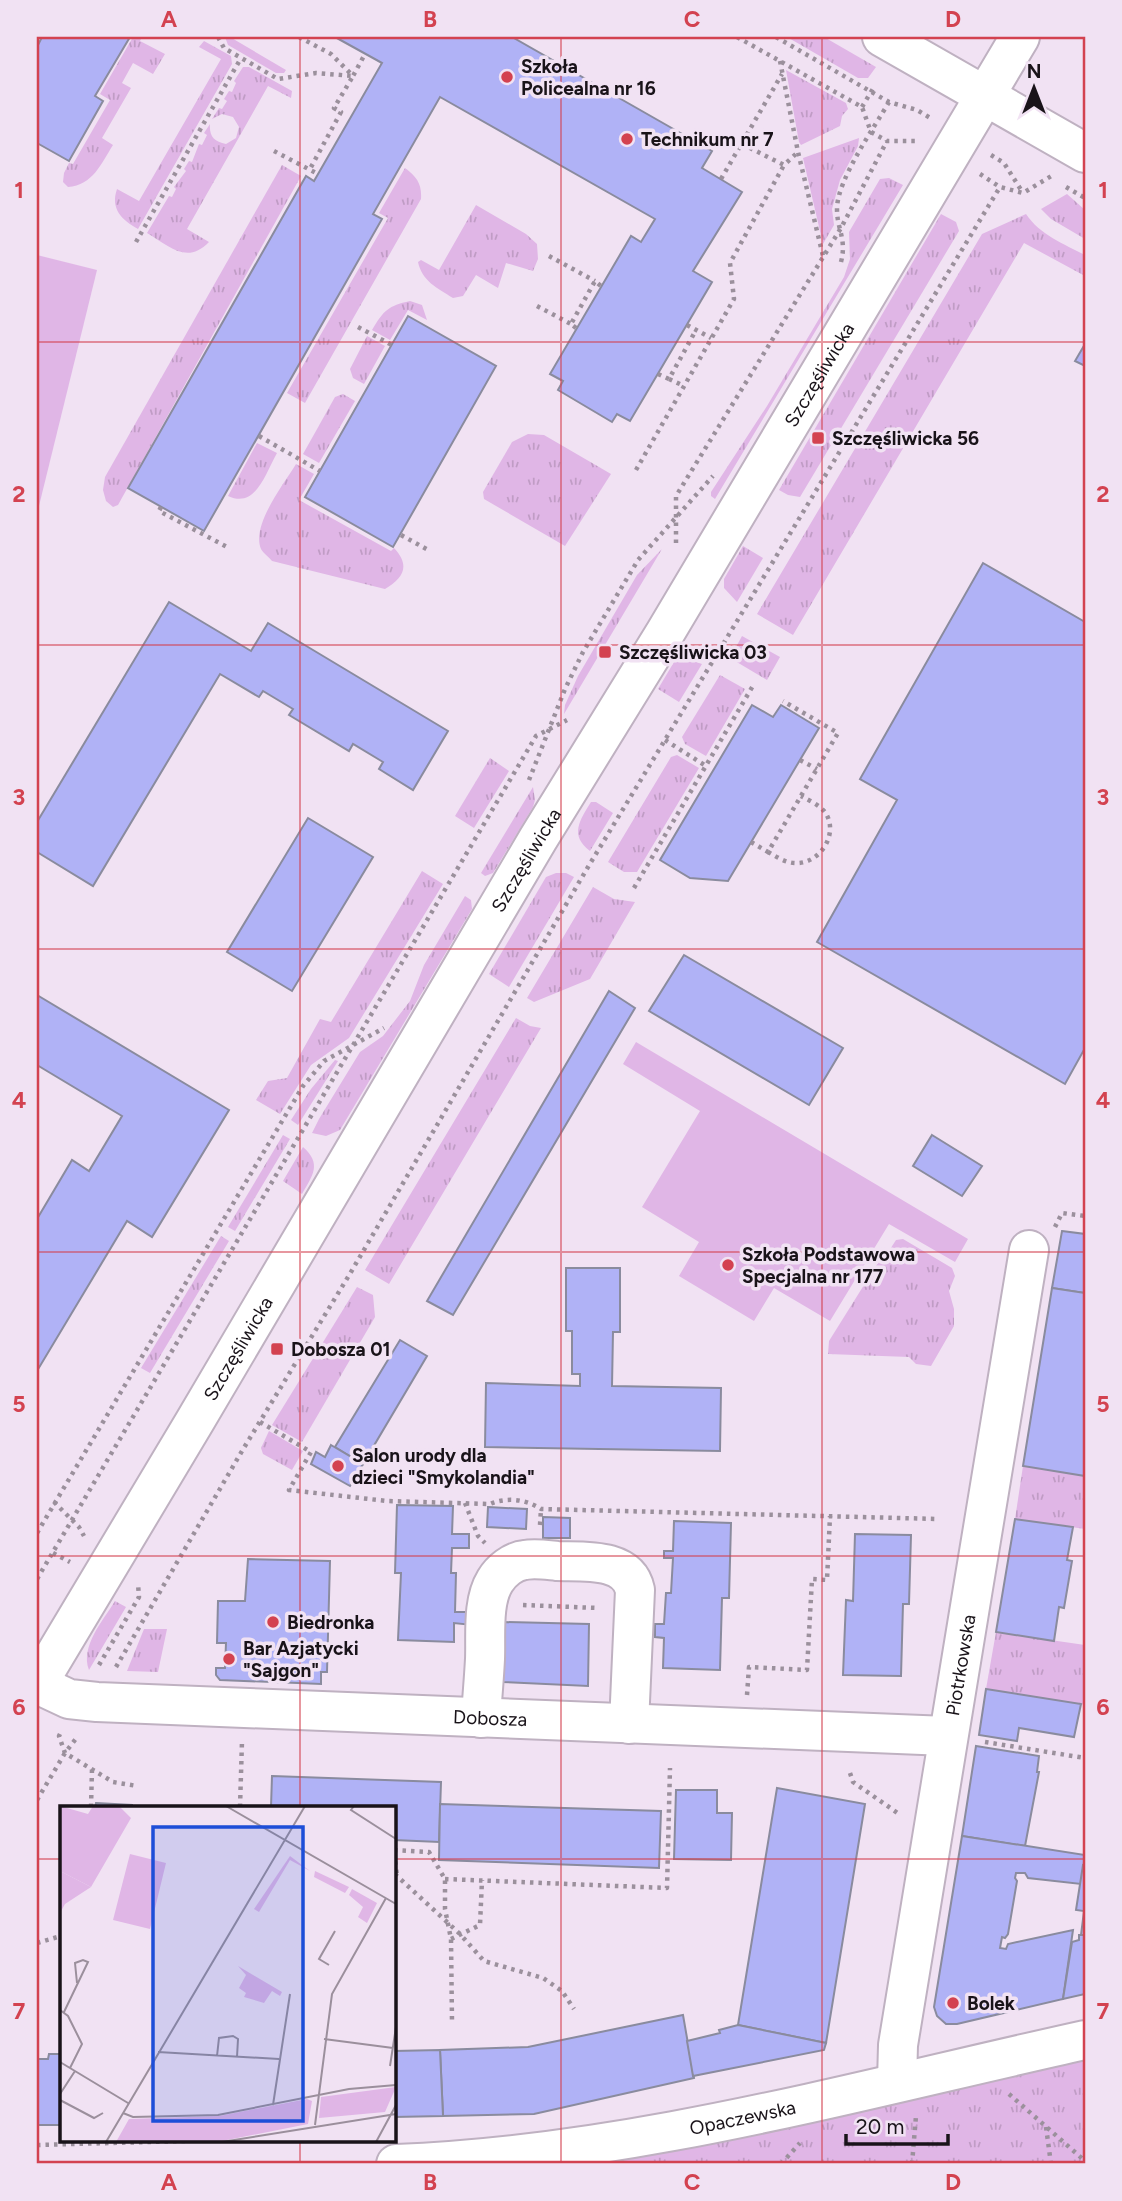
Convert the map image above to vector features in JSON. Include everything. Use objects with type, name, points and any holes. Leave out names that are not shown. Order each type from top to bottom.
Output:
[{"type":"street","points":[[882,37],[1085,153]]},
{"type":"street","name":"Szczęśliwicka","points":[[37,1685],[531,851],[1020,37]]},
{"type":"street","name":"Piotrkowska","points":[[909,2079],[898,2045],[962,1739],[992,1483],[1041,1241]]},
{"type":"street","points":[[481,1718],[488,1604],[497,1578],[508,1567],[524,1560],[599,1562],[628,1575],[635,1590],[629,1724]]},
{"type":"street","name":"Dobosza","points":[[37,1685],[74,1700],[962,1739]]},
{"type":"street","name":"Opaczewska","points":[[396,2164],[488,2159],[617,2141],[1085,2040]]},
{"type":"path","points":[[218,37],[224,48],[278,79],[316,73],[353,76]]},
{"type":"path","points":[[299,37],[331,54],[353,76]]},
{"type":"path","points":[[737,37],[862,107],[871,132],[887,141],[919,141]]},
{"type":"path","points":[[776,37],[873,90],[889,102],[917,110]]},
{"type":"path","points":[[310,169],[341,112],[334,108],[365,54]]},
{"type":"path","points":[[136,242],[241,58]]},
{"type":"path","points":[[780,61],[823,257]]},
{"type":"path","points":[[721,180],[782,74]]},
{"type":"path","points":[[862,107],[873,90]]},
{"type":"path","points":[[839,268],[845,248],[837,208],[844,180],[889,102]]},
{"type":"path","points":[[676,552],[676,496],[841,228],[887,141]]},
{"type":"path","points":[[742,144],[785,165]]},
{"type":"path","points":[[274,151],[318,174]]},
{"type":"path","points":[[636,470],[734,299],[730,263],[785,165],[798,152]]},
{"type":"path","points":[[1004,163],[1023,193]]},
{"type":"path","points":[[978,173],[1000,187],[1023,193],[1051,177]]},
{"type":"path","points":[[110,1678],[510,999],[1000,187]]},
{"type":"path","points":[[549,256],[601,285]]},
{"type":"path","points":[[571,324],[595,281]]},
{"type":"path","points":[[537,306],[576,328]]},
{"type":"path","points":[[687,325],[711,338]]},
{"type":"path","points":[[358,327],[392,345]]},
{"type":"path","points":[[669,379],[696,330]]},
{"type":"path","points":[[658,374],[684,386]]},
{"type":"path","points":[[259,436],[320,471]]},
{"type":"path","points":[[526,787],[565,689],[583,652],[638,560],[717,473]]},
{"type":"path","points":[[161,507],[159,511],[229,548]]},
{"type":"path","points":[[401,535],[430,551]]},
{"type":"path","points":[[634,888],[754,684]]},
{"type":"path","points":[[768,852],[838,733],[783,701]]},
{"type":"path","points":[[37,1579],[536,736],[568,720]]},
{"type":"path","points":[[665,740],[706,766]]},
{"type":"path","points":[[800,760],[817,769]]},
{"type":"path","points":[[751,842],[786,862],[798,863],[821,853],[830,830],[827,816],[822,808],[801,796]]},
{"type":"path","points":[[37,1533],[303,1086],[324,1061],[373,1035],[392,1019]]},
{"type":"path","points":[[1041,1241],[1062,1213],[1085,1216]]},
{"type":"path","points":[[260,1422],[311,1452],[289,1490],[387,1501],[490,1504],[498,1500],[529,1501],[541,1508],[939,1519]]},
{"type":"path","points":[[54,1502],[79,1527],[86,1541]]},
{"type":"path","points":[[747,1706],[749,1667],[807,1670],[812,1579],[827,1580],[830,1516]]},
{"type":"path","points":[[99,1665],[139,1597],[139,1585],[135,1577]]},
{"type":"path","points":[[488,1604],[634,1609]]},
{"type":"path","points":[[37,1800],[84,1727]]},
{"type":"path","points":[[240,1806],[243,1734]]},
{"type":"path","points":[[59,1736],[65,1753],[113,1782],[137,1786]]},
{"type":"path","points":[[962,1739],[1085,1758]]},
{"type":"path","points":[[445,1879],[667,1888],[670,1768]]},
{"type":"path","points":[[91,1806],[92,1769]]},
{"type":"path","points":[[850,1773],[853,1782],[906,1818]]},
{"type":"path","points":[[396,1852],[429,1852],[445,1879],[445,1909],[451,1939],[452,2022]]},
{"type":"path","points":[[396,1877],[460,1934],[484,1961],[542,1978],[562,1991],[574,2010]]},
{"type":"path","points":[[451,1939],[480,1925],[482,1880]]},
{"type":"path","points":[[37,1943],[60,1936]]},
{"type":"path","points":[[909,2079],[912,2164]]},
{"type":"path","points":[[1046,2127],[1051,2164]]},
{"type":"path","points":[[37,2145],[148,2142]]},
{"type":"green space","points":[[133,37],[142,37],[140,41],[165,54],[153,74],[133,63],[122,83],[131,88],[102,138],[113,145],[90,178],[68,187],[63,182],[64,173],[69,163],[73,164],[110,100],[100,94]]},
{"type":"green space","points":[[225,37],[230,37],[286,70],[284,73],[276,73],[228,45]]},
{"type":"green space","points":[[787,37],[824,37],[876,67],[868,78],[858,78]]},
{"type":"green space","points":[[204,41],[231,56],[232,64],[138,229],[127,222],[116,208],[117,189],[139,201],[221,59],[199,47]]},
{"type":"green space","points":[[243,67],[249,67],[292,91],[291,98],[268,86],[187,229],[209,242],[193,252],[186,253],[170,248],[147,233],[169,196],[172,197],[176,189],[174,187],[186,171],[184,169],[189,161],[192,162],[199,144],[202,145],[207,135],[204,133],[210,124],[211,135],[218,142],[226,144],[236,138],[239,127],[233,117],[222,114],[212,119],[227,101],[224,99],[229,91],[232,92],[236,83],[234,81]]},
{"type":"green space","points":[[786,70],[846,103],[848,109],[842,116],[840,126],[801,145]]},
{"type":"green space","points":[[859,138],[858,146],[840,180],[832,209],[834,225],[823,244],[803,158]]},
{"type":"green space","points":[[282,165],[301,176],[118,505],[113,507],[106,501],[103,490],[105,477]]},
{"type":"green space","points":[[405,168],[418,181],[421,199],[305,403],[287,393],[388,218],[379,213]]},
{"type":"green space","points":[[889,178],[903,185],[715,499],[711,492],[767,406],[844,277],[850,259],[849,232],[880,179]]},
{"type":"green space","points":[[1067,194],[1085,210],[1085,239],[1051,219],[1041,209]]},
{"type":"green space","points":[[476,205],[526,234],[537,244],[538,259],[533,271],[506,263],[498,288],[476,275],[463,296],[453,298],[427,279],[418,262],[421,260],[439,270]]},
{"type":"green space","points":[[941,214],[956,222],[959,231],[800,497],[779,490]]},
{"type":"green space","points":[[1026,214],[1045,233],[1085,255],[1085,276],[1024,243],[793,635],[757,614],[982,234]]},
{"type":"green space","points":[[37,255],[97,270],[37,514]]},
{"type":"green space","points":[[410,301],[422,305],[427,320],[408,310],[390,340],[372,330],[387,310]]},
{"type":"green space","points":[[367,336],[385,346],[364,384],[353,378],[350,369]]},
{"type":"green space","points":[[343,394],[355,401],[319,463],[303,454],[335,397]]},
{"type":"green space","points":[[528,434],[544,435],[611,474],[565,546],[484,499],[483,492],[512,442]]},
{"type":"green space","points":[[257,443],[277,453],[264,479],[253,494],[246,498],[228,496]]},
{"type":"green space","points":[[296,464],[314,474],[299,500],[391,551],[394,548],[399,554],[403,571],[391,585],[385,589],[272,561],[261,549],[259,539],[265,517]]},
{"type":"green space","points":[[743,546],[763,558],[737,602],[724,588],[724,579]]},
{"type":"green space","points":[[662,549],[564,714],[565,705],[578,676],[637,575]]},
{"type":"green space","points":[[742,636],[780,657],[767,680],[730,658]]},
{"type":"green space","points":[[682,660],[702,664],[679,702],[658,689],[674,662]]},
{"type":"green space","points":[[720,675],[745,689],[706,756],[685,744],[682,737]]},
{"type":"green space","points":[[677,755],[699,768],[637,872],[624,872],[608,862],[671,757]]},
{"type":"green space","points":[[490,758],[509,771],[474,828],[455,816]]},
{"type":"green space","points":[[533,787],[533,807],[493,873],[485,876],[481,873]]},
{"type":"green space","points":[[591,802],[596,802],[613,813],[590,851],[578,833],[580,821]]},
{"type":"green space","points":[[422,871],[443,884],[349,1038],[311,1065],[280,1114],[256,1100],[268,1081],[287,1078],[320,1019],[331,1022]]},
{"type":"green space","points":[[566,873],[574,877],[509,987],[489,974],[546,877]]},
{"type":"green space","points":[[593,887],[614,899],[635,902],[590,979],[534,1002],[527,998]]},
{"type":"green space","points":[[465,896],[471,900],[472,909],[340,1130],[326,1136],[312,1133],[360,1052],[383,1036],[410,1001],[424,965]]},
{"type":"green space","points":[[516,1018],[530,1026],[541,1028],[389,1284],[365,1270]]},
{"type":"green space","points":[[636,1042],[968,1239],[955,1262],[889,1224],[830,1321],[774,1288],[754,1321],[679,1276],[699,1242],[642,1207],[700,1111],[623,1064]]},
{"type":"green space","points":[[335,1060],[338,1061],[298,1125],[291,1120],[311,1089]]},
{"type":"green space","points":[[283,1135],[290,1139],[235,1231],[228,1227]]},
{"type":"green space","points":[[303,1147],[312,1159],[314,1170],[302,1194],[283,1181]]},
{"type":"green space","points":[[221,1236],[229,1241],[150,1373],[141,1368]]},
{"type":"green space","points":[[903,1239],[952,1268],[955,1276],[949,1291],[954,1309],[954,1326],[931,1366],[916,1364],[909,1357],[828,1354],[829,1341],[879,1261],[885,1257],[896,1240]]},
{"type":"green space","points":[[357,1287],[373,1295],[375,1317],[302,1442],[272,1425]]},
{"type":"green space","points":[[269,1431],[303,1451],[292,1470],[263,1454],[261,1448]]},
{"type":"green space","points":[[1023,1466],[1085,1476],[1085,1529],[1015,1519]]},
{"type":"green space","points":[[115,1601],[126,1607],[89,1670],[87,1661],[90,1643]]},
{"type":"green space","points":[[144,1629],[167,1629],[158,1672],[127,1671]]},
{"type":"green space","points":[[996,1632],[1085,1645],[1085,1705],[986,1689]]},
{"type":"green space","points":[[1085,2057],[1085,2164],[534,2164]]},
{"type":"building","points":[[42,37],[130,37],[95,96],[103,101],[69,161],[37,143],[37,47]]},
{"type":"building","points":[[335,37],[512,37],[712,151],[702,168],[742,192],[693,271],[712,282],[630,421],[617,414],[612,422],[558,390],[563,381],[550,374],[631,236],[641,242],[655,219],[440,97],[373,214],[382,219],[204,531],[128,488],[306,176],[314,181],[382,63]]},
{"type":"building","points":[[408,316],[496,366],[393,547],[305,497]]},
{"type":"building","points":[[1085,344],[1085,366],[1075,361]]},
{"type":"building","points":[[983,563],[1085,622],[1085,1048],[1065,1084],[817,942],[897,800],[860,779]]},
{"type":"building","points":[[169,602],[251,651],[268,623],[448,731],[413,790],[379,769],[383,762],[353,744],[349,751],[289,715],[293,709],[263,691],[259,697],[220,674],[93,886],[37,852],[37,822]]},
{"type":"building","points":[[752,705],[773,717],[781,705],[819,728],[728,881],[690,878],[660,860]]},
{"type":"building","points":[[308,818],[373,857],[292,991],[227,952]]},
{"type":"building","points":[[684,955],[843,1048],[809,1105],[649,1011]]},
{"type":"building","points":[[609,991],[635,1008],[453,1315],[427,1301]]},
{"type":"building","points":[[37,995],[229,1110],[152,1237],[127,1221],[37,1371],[37,1219],[72,1160],[89,1171],[122,1116],[37,1065]]},
{"type":"building","points":[[932,1135],[982,1166],[962,1196],[913,1166]]},
{"type":"building","points":[[1062,1231],[1085,1234],[1085,1293],[1052,1288]]},
{"type":"building","points":[[566,1268],[620,1268],[620,1332],[613,1332],[612,1386],[721,1388],[720,1451],[485,1447],[486,1383],[580,1386],[580,1374],[572,1374],[572,1331],[566,1331]]},
{"type":"building","points":[[1052,1288],[1085,1293],[1085,1476],[1023,1466]]},
{"type":"building","points":[[400,1340],[427,1356],[363,1464],[335,1447]]},
{"type":"building","name":"Salon urody dla dzieci \"Smykolandia\"","points":[[331,1445],[363,1464],[350,1486],[311,1464],[316,1452],[325,1457]]},
{"type":"building","points":[[397,1505],[453,1506],[452,1534],[469,1534],[469,1548],[452,1548],[451,1573],[456,1573],[455,1612],[472,1612],[472,1625],[454,1623],[454,1642],[398,1640],[401,1573],[395,1573]]},
{"type":"building","points":[[488,1507],[527,1509],[526,1529],[487,1527]]},
{"type":"building","points":[[543,1517],[570,1518],[570,1538],[543,1538]]},
{"type":"building","points":[[1015,1519],[1073,1527],[1067,1560],[1072,1561],[1064,1608],[1059,1607],[1054,1641],[996,1632]]},
{"type":"building","points":[[674,1521],[731,1523],[729,1598],[722,1598],[720,1670],[663,1668],[664,1638],[655,1637],[655,1624],[664,1624],[666,1593],[671,1593],[673,1558],[664,1558],[664,1551],[673,1551]]},
{"type":"building","points":[[855,1534],[911,1535],[909,1604],[903,1604],[901,1676],[843,1675],[846,1600],[853,1601]]},
{"type":"building","name":"Biedronka","points":[[248,1559],[330,1561],[327,1672],[321,1672],[321,1684],[220,1680],[216,1675],[216,1668],[225,1668],[226,1643],[217,1643],[218,1601],[245,1601]]},
{"type":"building","points":[[503,1622],[589,1624],[588,1686],[502,1682]]},
{"type":"building","points":[[986,1689],[1081,1704],[1074,1737],[1019,1728],[1017,1741],[979,1735]]},
{"type":"building","points":[[976,1746],[1039,1756],[1039,1772],[1025,1846],[962,1836]]},
{"type":"building","points":[[272,1776],[441,1782],[439,1842],[396,1840],[396,1806],[271,1806]]},
{"type":"building","points":[[777,1788],[865,1804],[826,2043],[738,2025]]},
{"type":"building","points":[[676,1790],[717,1790],[717,1813],[732,1813],[731,1860],[674,1859]]},
{"type":"building","points":[[96,1803],[132,1805],[132,1806],[95,1806]]},
{"type":"building","points":[[440,1804],[661,1811],[659,1868],[439,1860]]},
{"type":"building","points":[[962,1836],[1085,1855],[1081,1884],[1028,1878],[1025,1873],[1016,1873],[1008,1934],[1005,1938],[1002,1937],[1000,1948],[1006,1949],[1008,1944],[1073,1930],[1063,1999],[957,2024],[946,2024],[937,2016],[934,2007]]},
{"type":"building","points":[[1083,1865],[1085,1935],[1081,1935],[1084,1911],[1076,1910]]},
{"type":"building","points":[[1079,1935],[1085,1935],[1085,1994],[1063,1999],[1072,1942],[1079,1940]]},
{"type":"building","points":[[683,2015],[694,2078],[534,2114],[443,2116],[440,2050],[528,2047]]},
{"type":"building","points":[[738,2025],[826,2043],[824,2050],[693,2076],[687,2041],[720,2033],[719,2030]]},
{"type":"building","points":[[440,2050],[443,2116],[396,2117],[396,2051]]},
{"type":"building","points":[[49,2054],[60,2054],[60,2125],[37,2125],[37,2059],[48,2059]]},
{"type":"place","name":"Szkoła Policealna nr 16","points":[[507,77]]},
{"type":"place","name":"Technikum nr 7","points":[[627,139]]},
{"type":"place","name":"Szczęśliwicka 56","points":[[818,438]]},
{"type":"place","name":"Szczęśliwicka 03","points":[[605,652]]},
{"type":"place","name":"Szkoła Podstawowa Specjalna nr 177","points":[[728,1265]]},
{"type":"place","name":"Dobosza 01","points":[[277,1349]]},
{"type":"place","name":"Salon urody dla dzieci \"Smykolandia\"","points":[[338,1466]]},
{"type":"place","name":"Biedronka","points":[[273,1622]]},
{"type":"place","name":"Bar Azjatycki \"Sajgon\"","points":[[229,1659]]},
{"type":"place","name":"Bolek","points":[[953,2003]]}]
